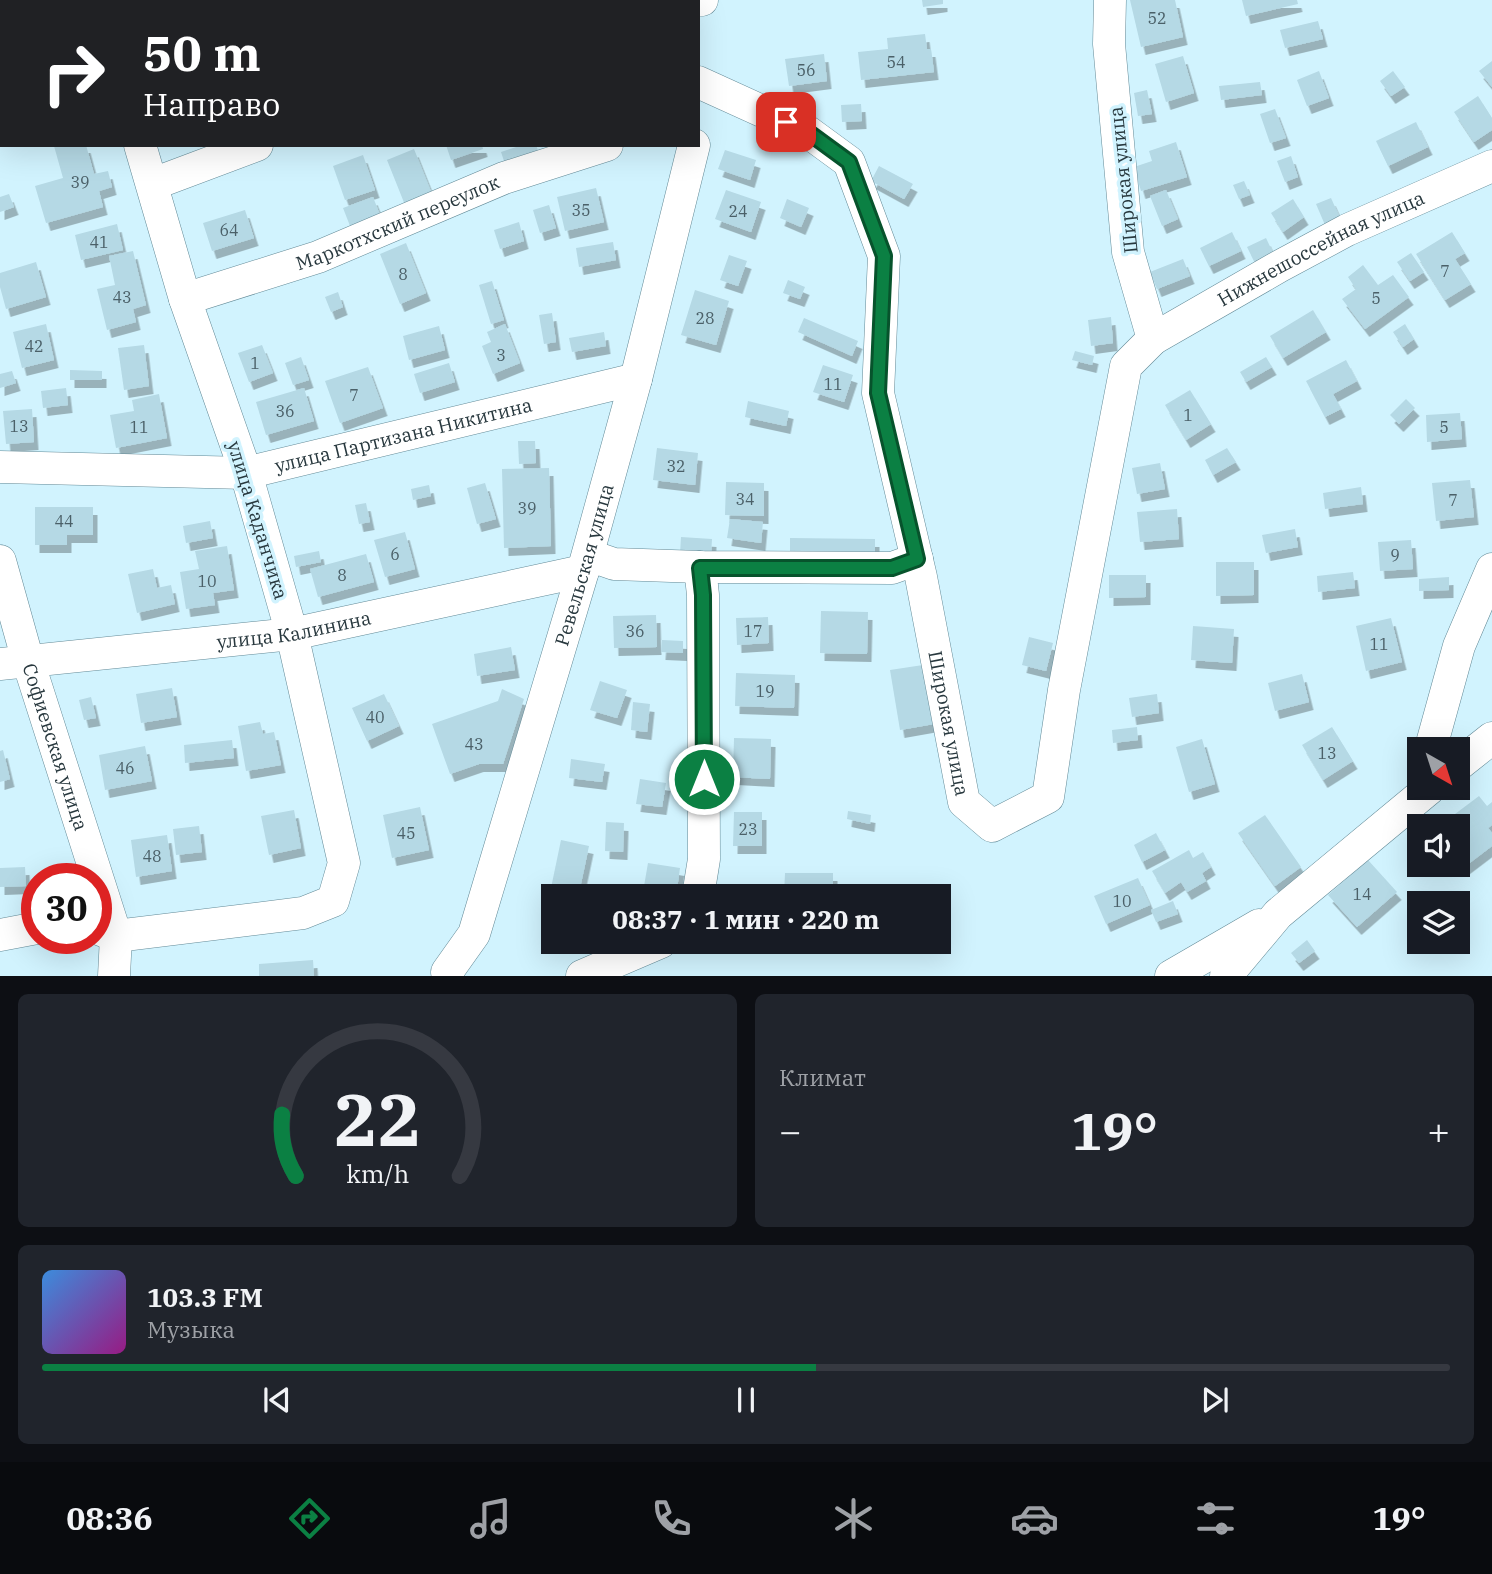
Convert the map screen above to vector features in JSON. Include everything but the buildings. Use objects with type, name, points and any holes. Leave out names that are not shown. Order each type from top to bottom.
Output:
[{"type":"street","name":"Широкая улица","points":[[700,83],[808,132],[849,162],[884,256],[878,393],[917,559],[964,802],[992,826],[1048,797],[1064,690],[1126,366],[1153,339],[1128,252],[1110,44],[1110,0]]},
{"type":"street","name":"улица Каданчика","points":[[112,931],[303,913],[332,901],[344,863],[292,634],[246,473],[185,299],[141,147]]},
{"type":"street","points":[[153,184],[252,147]]},
{"type":"street","name":"Маркотхский переулок","points":[[185,299],[318,257],[504,178],[601,147]]},
{"type":"street","name":"Ревельская улица","points":[[447,972],[474,934],[585,563],[636,379],[694,147]]},
{"type":"street","name":"Нижнешоссейная улица","points":[[1153,339],[1347,230],[1492,166]]},
{"type":"street","name":"улица Партизана Никитина","points":[[0,467],[246,473],[636,379]]},
{"type":"street","points":[[585,563],[700,568],[892,568],[917,559]]},
{"type":"street","name":"Софиевская улица","points":[[0,561],[14,662],[82,863]]},
{"type":"street","name":"улица Калинина","points":[[14,662],[292,634],[585,563]]},
{"type":"street","points":[[700,568],[703,595],[704,859],[700,884]]},
{"type":"street","points":[[1434,737],[1459,646],[1492,569]]},
{"type":"street","points":[[1470,755],[1492,738]]},
{"type":"street","points":[[1226,975],[1278,914],[1416,800]]},
{"type":"street","points":[[1171,975],[1278,914]]},
{"type":"street","points":[[0,935],[21,931]]},
{"type":"street","name":"Софиевская улица","points":[[110,954],[114,975]]},
{"type":"street","points":[[582,975],[632,954]]},
{"type":"route","points":[[704,779],[703,595],[700,568],[892,568],[917,559],[878,393],[884,256],[849,162],[808,132],[786,122]]}]
